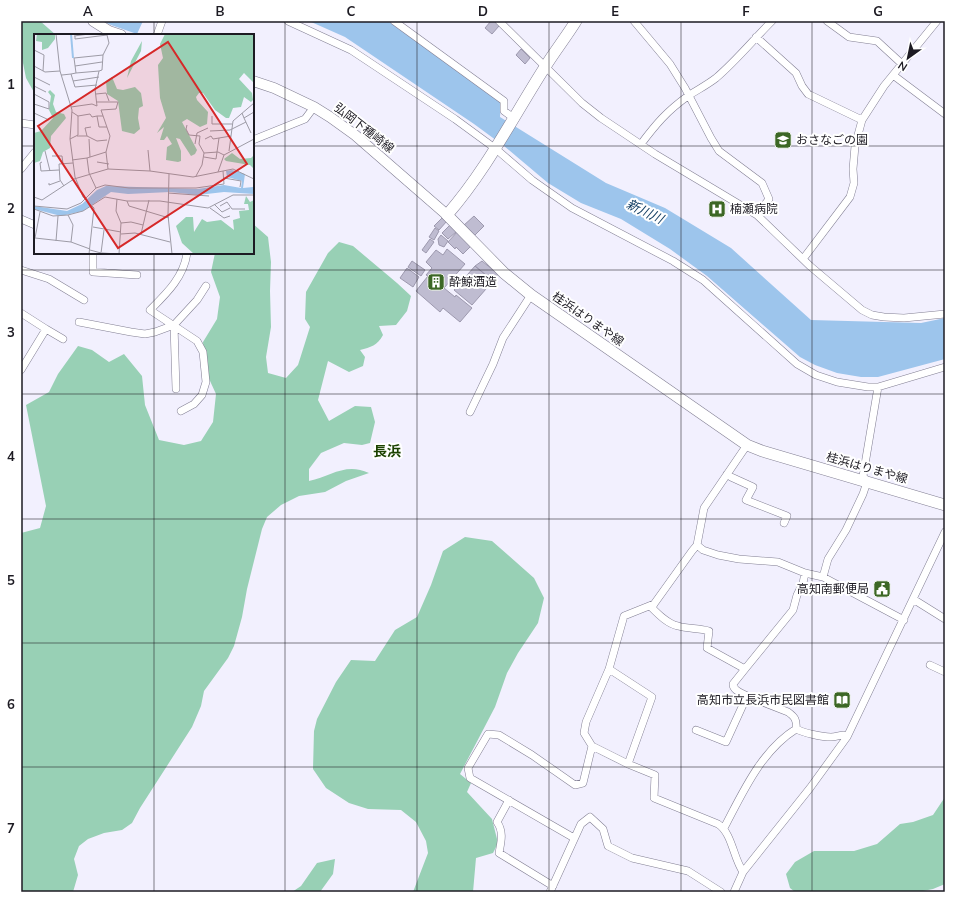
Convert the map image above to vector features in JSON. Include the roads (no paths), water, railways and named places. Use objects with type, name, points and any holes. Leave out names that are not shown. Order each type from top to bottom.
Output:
[{"type":"main road","points":[[93,21],[118,34]]},
{"type":"main road","points":[[447,215],[497,147],[546,66],[576,21]]},
{"type":"main road","name":"弘岡下種崎線","points":[[254,81],[274,88],[314,107],[355,134],[447,215]]},
{"type":"main road","name":"桂浜はりまや線","points":[[447,215],[498,267],[531,295],[747,445],[762,451],[945,505]]},
{"type":"street","points":[[157,34],[162,21]]},
{"type":"street","points":[[288,21],[351,50],[497,147],[532,180],[572,208],[673,261],[702,280],[797,364],[816,375],[851,385],[878,387],[945,367]]},
{"type":"street","points":[[394,21],[504,101],[504,111],[513,121]]},
{"type":"street","points":[[499,21],[582,103],[601,118],[641,144],[757,215],[803,259],[862,310],[872,315],[904,318],[945,314]]},
{"type":"street","points":[[634,21],[670,64],[689,95],[711,138],[720,150],[762,183],[769,199],[757,215]]},
{"type":"street","points":[[641,144],[668,111],[689,95],[715,79],[772,21]]},
{"type":"street","points":[[827,21],[849,37],[877,41],[902,64]]},
{"type":"street","points":[[803,259],[850,197],[854,183],[853,169],[855,146],[862,120],[884,86],[937,21]]},
{"type":"street","points":[[756,37],[796,73],[802,86],[808,94],[862,120]]},
{"type":"street","points":[[893,75],[945,114]]},
{"type":"street","points":[[254,140],[305,119],[314,107]]},
{"type":"street","points":[[21,123],[34,125]]},
{"type":"street","points":[[21,168],[34,153]]},
{"type":"street","points":[[21,218],[34,224]]},
{"type":"street","points":[[92,254],[93,272],[137,275]]},
{"type":"street","points":[[181,411],[194,404],[202,395],[206,382],[203,352],[197,341],[150,310],[169,291],[184,268],[187,254]]},
{"type":"street","points":[[21,270],[49,279],[84,300]]},
{"type":"street","points":[[79,322],[144,334],[155,332],[174,325],[197,300],[206,286]]},
{"type":"street","points":[[470,412],[493,364],[503,338],[531,295]]},
{"type":"street","points":[[21,313],[63,339]]},
{"type":"street","points":[[174,325],[176,389]]},
{"type":"street","points":[[21,370],[46,329]]},
{"type":"street","points":[[823,577],[828,559],[846,530],[867,482],[863,476],[878,387]]},
{"type":"street","points":[[745,669],[707,648],[709,631],[704,629],[678,627],[671,624],[652,608],[697,545],[704,508],[747,445]]},
{"type":"street","points":[[727,474],[753,487],[746,500],[787,516],[784,523]]},
{"type":"street","points":[[734,892],[743,872],[810,788],[847,737],[945,532]]},
{"type":"street","points":[[697,545],[703,550],[718,555],[739,560],[778,562],[823,577],[904,620]]},
{"type":"street","points":[[724,828],[746,786],[767,754],[796,728],[797,721],[794,716],[788,712],[735,690],[733,684],[793,610],[797,595],[803,583],[805,572]]},
{"type":"street","points":[[913,599],[945,619]]},
{"type":"street","points":[[654,604],[624,616],[609,669],[586,722],[584,734],[592,746],[628,764],[655,775],[654,798],[718,824],[724,828],[739,866],[743,872]]},
{"type":"street","points":[[930,665],[945,672]]},
{"type":"street","points":[[609,669],[652,697],[628,764]]},
{"type":"street","points":[[696,730],[726,742],[747,696]]},
{"type":"street","points":[[796,728],[802,732],[819,735],[832,737],[844,735],[847,737]]},
{"type":"street","points":[[574,838],[470,778],[468,768],[488,734],[499,735],[532,755],[575,785],[583,783],[592,746]]},
{"type":"street","points":[[509,800],[497,822],[500,827],[502,839],[499,853],[551,889],[581,824],[590,817],[603,829],[608,846],[632,858],[688,871],[721,892]]},
{"type":"water","points":[[103,21],[143,21],[137,34]]},
{"type":"water","name":"新川川","points":[[309,21],[388,21],[501,103],[500,117],[606,183],[665,208],[731,248],[811,320],[921,323],[945,318],[945,359],[878,377],[861,377],[837,373],[815,365],[800,357],[707,276],[670,249],[621,219],[581,203],[548,183],[504,146],[474,124],[345,37]]},
{"type":"place","name":"おさなごの園","points":[[783,140]]},
{"type":"place","name":"楠瀬病院","points":[[717,209]]},
{"type":"place","name":"酔鯨酒造","points":[[436,282]]},
{"type":"place","name":"高知南郵便局","points":[[882,589]]},
{"type":"place","name":"高知市立長浜市民図書館","points":[[842,700]]},
{"type":"district","name":"長浜","points":[[387,451]]}]
